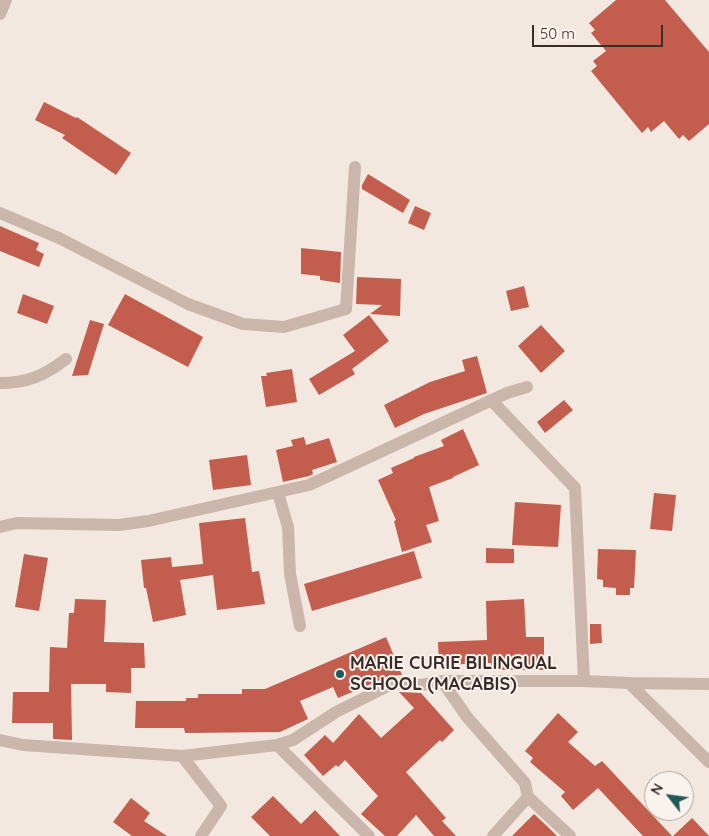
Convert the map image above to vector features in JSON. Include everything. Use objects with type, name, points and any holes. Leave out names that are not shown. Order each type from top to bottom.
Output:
[{"type":"street","points":[[0,14],[6,0]]},
{"type":"street","points":[[0,213],[58,238],[188,304],[243,324],[284,327],[346,308],[355,167]]},
{"type":"street","points":[[0,383],[19,383],[32,379],[52,370],[66,359]]},
{"type":"street","points":[[0,527],[16,524],[119,525],[148,521],[309,485],[491,400],[527,387]]},
{"type":"street","points":[[491,400],[575,488],[584,681]]},
{"type":"street","points":[[278,493],[288,526],[290,574],[300,626]]},
{"type":"street","points":[[442,681],[467,717],[525,782],[528,797],[570,836]]},
{"type":"street","points":[[0,740],[23,745],[182,756],[277,745],[293,740],[336,712],[394,683],[420,685],[442,681],[584,681],[709,684]]},
{"type":"street","points":[[629,683],[709,762]]},
{"type":"street","points":[[277,745],[369,836]]},
{"type":"street","points":[[182,756],[221,806],[201,836]]},
{"type":"street","points":[[493,836],[528,797]]},
{"type":"building","points":[[616,0],[665,0],[709,52],[709,124],[689,141],[683,135],[679,139],[664,121],[651,132],[648,127],[642,133],[591,71],[597,66],[593,61],[606,51],[591,33],[595,30],[589,23]]},
{"type":"building","points":[[44,102],[77,117],[131,153],[116,175],[62,138],[65,135],[35,120]]},
{"type":"building","points":[[368,174],[410,200],[403,213],[362,189]]},
{"type":"building","points":[[415,206],[431,213],[424,230],[408,223]]},
{"type":"building","points":[[0,226],[39,243],[36,250],[44,254],[39,267],[0,251]]},
{"type":"building","points":[[301,248],[341,252],[340,283],[320,280],[320,276],[301,274]]},
{"type":"building","points":[[357,277],[401,279],[400,316],[370,314],[382,305],[356,304]]},
{"type":"building","points":[[524,286],[529,307],[511,311],[506,291]]},
{"type":"building","points":[[23,294],[54,306],[47,324],[17,313]]},
{"type":"building","points":[[125,294],[203,337],[188,367],[108,325]]},
{"type":"building","points":[[369,315],[389,341],[352,369],[355,374],[319,395],[309,379],[355,351],[343,335]]},
{"type":"building","points":[[90,320],[104,324],[88,375],[72,376]]},
{"type":"building","points":[[541,325],[565,351],[541,373],[518,346]]},
{"type":"building","points":[[477,356],[487,393],[424,414],[395,428],[384,405],[430,382],[465,371],[462,360]]},
{"type":"building","points":[[292,369],[297,402],[266,407],[261,376],[267,376],[266,373]]},
{"type":"building","points":[[564,400],[573,410],[545,433],[537,422]]},
{"type":"building","points":[[463,429],[479,465],[429,487],[439,521],[426,525],[432,542],[402,552],[394,521],[396,520],[378,480],[393,473],[391,468],[444,446],[441,440]]},
{"type":"building","points":[[304,437],[306,445],[329,438],[337,462],[312,470],[313,474],[309,476],[283,482],[276,450],[293,446],[291,440]]},
{"type":"building","points":[[247,455],[251,485],[213,490],[209,460]]},
{"type":"building","points":[[654,493],[676,495],[672,531],[650,529]]},
{"type":"building","points":[[515,502],[561,505],[558,547],[512,545]]},
{"type":"building","points":[[245,518],[252,572],[259,571],[265,604],[217,610],[213,575],[180,580],[186,615],[153,622],[146,588],[144,588],[141,560],[171,557],[172,567],[203,564],[199,523]]},
{"type":"building","points":[[486,548],[514,549],[514,563],[486,563]]},
{"type":"building","points":[[598,549],[636,550],[634,588],[630,588],[630,595],[616,595],[616,588],[603,587],[603,580],[597,579]]},
{"type":"building","points":[[414,551],[422,578],[312,611],[304,584]]},
{"type":"building","points":[[24,554],[48,558],[39,611],[15,607]]},
{"type":"building","points":[[75,599],[106,600],[104,642],[144,643],[145,668],[131,668],[131,693],[106,692],[106,684],[71,684],[72,740],[53,739],[53,723],[12,723],[13,692],[49,692],[50,647],[67,648],[69,613],[74,613]]},
{"type":"building","points":[[524,599],[526,637],[544,637],[544,670],[491,670],[491,663],[439,665],[438,642],[487,640],[486,601]]},
{"type":"building","points":[[590,624],[601,624],[602,643],[590,644]]},
{"type":"building","points":[[386,637],[402,675],[390,676],[338,698],[333,687],[300,701],[308,719],[280,732],[185,733],[184,728],[135,728],[136,701],[186,701],[186,698],[198,698],[198,694],[242,694],[242,689],[265,689]]},
{"type":"building","points":[[399,692],[421,693],[454,730],[442,742],[440,740],[406,772],[446,818],[442,821],[456,836],[434,836],[416,815],[397,836],[385,836],[361,814],[378,796],[345,760],[338,767],[336,765],[323,776],[304,755],[325,735],[333,743],[359,714],[381,738],[414,708]]},
{"type":"building","points":[[558,713],[578,732],[568,742],[595,766],[602,761],[644,806],[644,821],[658,821],[672,836],[643,836],[598,788],[573,810],[561,796],[565,792],[530,762],[533,758],[525,751]]},
{"type":"building","points":[[273,796],[301,824],[315,810],[340,836],[270,836],[251,817]]},
{"type":"building","points":[[131,798],[150,813],[144,821],[167,836],[132,836],[113,822]]},
{"type":"building","points":[[534,814],[549,828],[557,836],[512,836]]},
{"type":"building","points":[[694,820],[709,836],[673,836],[689,821]]},
{"type":"place","name":"MARIE CURIE BILINGUAL SCHOOL (MACABIS)","points":[[340,674]]}]
